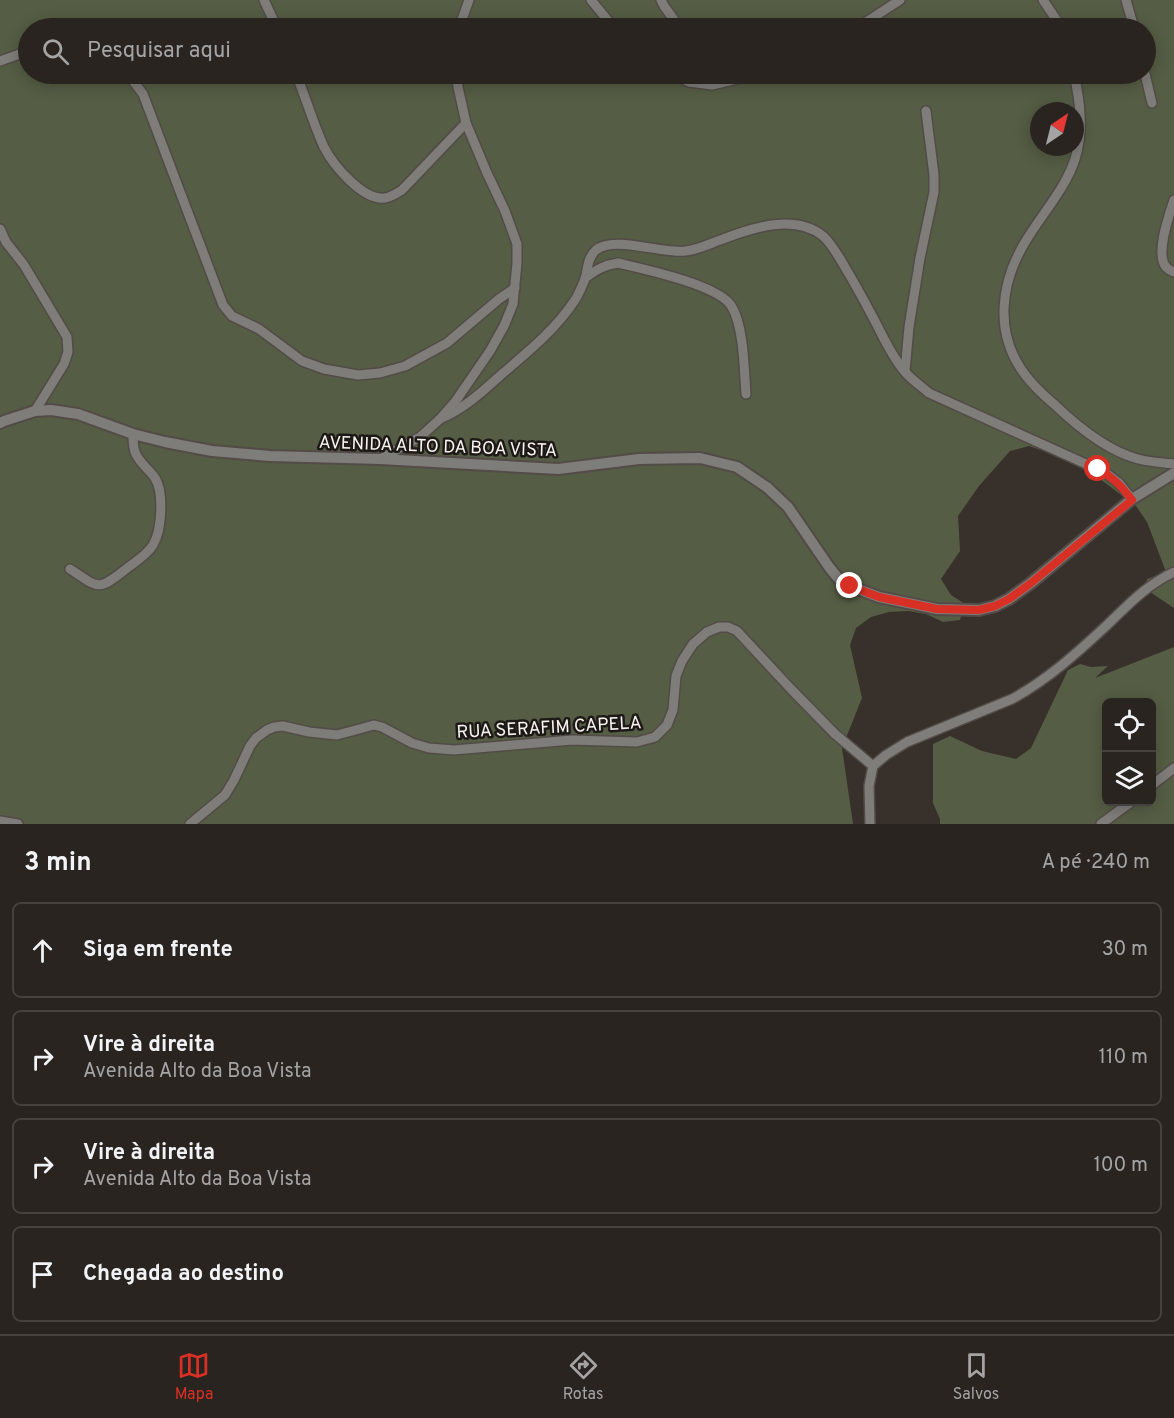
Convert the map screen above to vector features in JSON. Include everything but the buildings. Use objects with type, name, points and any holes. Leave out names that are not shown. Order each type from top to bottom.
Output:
[{"type":"street","points":[[264,0],[272,18]]},
{"type":"street","points":[[463,18],[469,0]]},
{"type":"street","points":[[591,0],[606,18]]},
{"type":"street","points":[[661,0],[673,18]]},
{"type":"street","points":[[879,14],[887,0]]},
{"type":"street","points":[[873,18],[900,0]]},
{"type":"street","points":[[1043,0],[1055,18]]},
{"type":"street","points":[[1126,0],[1131,18]]},
{"type":"street","points":[[0,61],[18,55]]},
{"type":"street","points":[[136,84],[143,94],[223,305],[232,316],[259,329],[302,361],[324,369],[358,375],[380,373],[405,366],[447,343],[515,288]]},
{"type":"street","points":[[300,84],[325,149],[355,185],[363,192],[377,198],[394,195],[402,190],[466,123]]},
{"type":"street","points":[[380,459],[420,437],[440,419],[484,359],[504,326],[513,304],[517,244],[466,123],[458,84]]},
{"type":"street","points":[[1076,84],[1080,105],[1079,147],[1061,187],[1024,244],[1007,280],[1004,323],[1012,353],[1021,370],[1037,389],[1065,415],[1123,454],[1139,459],[1174,464]]},
{"type":"street","points":[[1147,84],[1152,103]]},
{"type":"street","points":[[905,371],[910,316],[934,192],[926,111]]},
{"type":"street","points":[[1174,200],[1167,221],[1162,256],[1166,267],[1174,272]]},
{"type":"street","points":[[440,419],[464,407],[554,327],[577,297],[594,251],[603,246],[615,244],[685,251],[768,225],[782,223],[812,229],[833,247],[890,350],[905,371],[929,393],[1106,473],[1119,483],[1132,500]]},
{"type":"street","points":[[0,229],[67,337],[68,352],[64,364],[35,411]]},
{"type":"street","points":[[585,278],[598,268],[618,263],[704,287],[727,300],[740,326],[746,394]]},
{"type":"street","name":"AVENIDA ALTO DA BOA VISTA","points":[[0,423],[35,411],[51,410],[78,414],[133,434],[165,442],[212,451],[270,456],[380,459],[558,469],[639,459],[700,458],[738,467],[768,488],[788,507],[838,578],[850,586],[879,597],[937,609],[979,610],[1009,599],[1132,500],[1174,473]]},
{"type":"street","points":[[70,570],[93,584],[102,585],[147,553],[157,537],[161,500],[159,486],[138,458],[133,434]]},
{"type":"street","points":[[870,824],[869,786],[873,766],[886,755],[907,742],[1027,691],[1069,660],[1141,593],[1158,580],[1174,572]]},
{"type":"street","name":"RUA SERAFIM CAPELA","points":[[190,824],[225,795],[250,746],[256,738],[274,727],[283,726],[337,735],[374,725],[412,743],[429,748],[454,750],[572,740],[637,742],[655,737],[667,725],[673,710],[676,676],[682,661],[693,644],[719,627],[728,627],[745,638],[790,689],[873,766]]},
{"type":"street","points":[[1156,782],[1174,768]]},
{"type":"street","points":[[1101,824],[1124,806]]},
{"type":"street","points":[[0,821],[18,824]]},
{"type":"green space","points":[[0,0],[1174,0],[1174,608],[1147,590],[1147,579],[1166,572],[1147,522],[1136,506],[1096,476],[1061,457],[1029,446],[1010,451],[979,486],[958,516],[960,551],[941,579],[951,595],[965,604],[960,620],[943,622],[926,614],[908,611],[889,612],[871,617],[856,628],[850,645],[862,698],[842,748],[853,824],[0,824]]},
{"type":"green space","points":[[1174,647],[1174,824],[940,824],[933,803],[933,744],[950,736],[982,751],[1016,759],[1031,748],[1068,670],[1080,664],[1091,667],[1108,666],[1095,678]]},
{"type":"route","points":[[850,586],[879,597],[937,609],[979,610],[995,606],[1031,583],[1132,500],[1119,483],[1098,469]]}]
